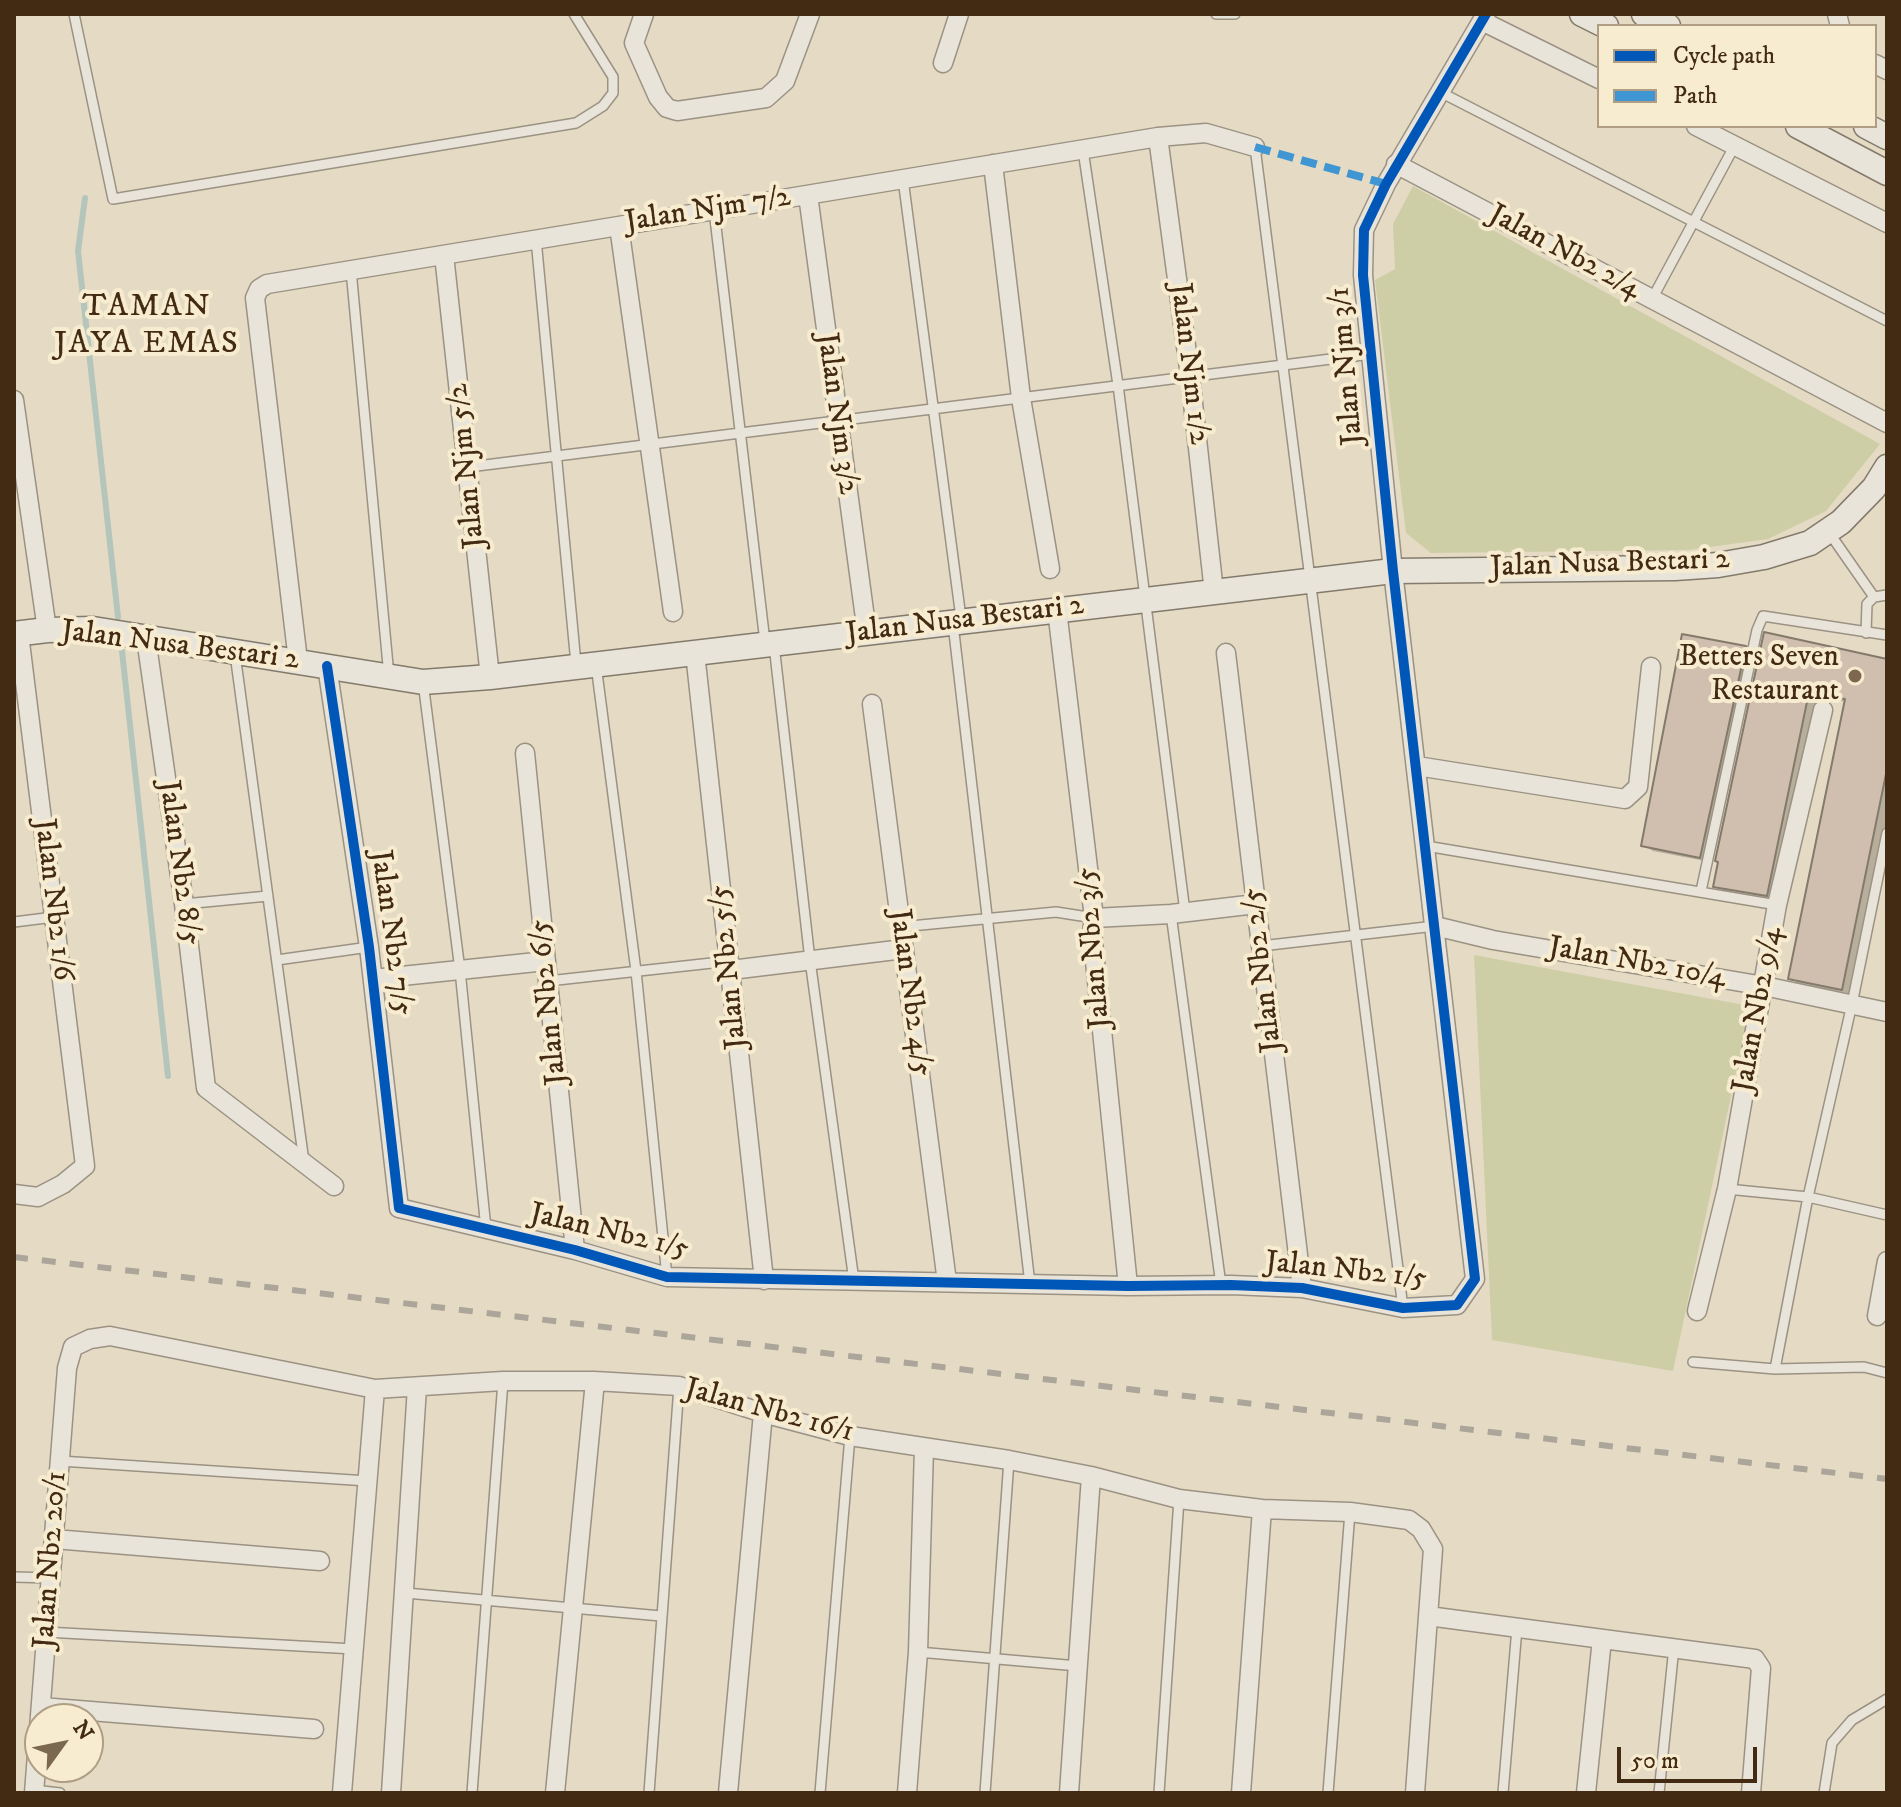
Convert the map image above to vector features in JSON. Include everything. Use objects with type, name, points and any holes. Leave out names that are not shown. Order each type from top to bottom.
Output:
[{"type":"street","points":[[644,14],[634,43],[658,97],[667,108],[677,111],[766,98],[777,90],[785,81],[810,14]]},
{"type":"street","points":[[943,63],[959,14]]},
{"type":"street","points":[[1582,14],[1602,24]]},
{"type":"street","points":[[1644,14],[1664,24]]},
{"type":"street","points":[[1396,164],[1484,18],[1597,78]]},
{"type":"street","points":[[1700,128],[1887,223]]},
{"type":"street","points":[[1802,128],[1887,173]]},
{"type":"street","name":"Jalan Njm 7/2","points":[[298,661],[255,298],[259,289],[267,284],[1158,137],[1206,133],[1255,147]]},
{"type":"street","name":"Jalan Njm 1/2","points":[[1158,137],[1190,376],[1214,592]]},
{"type":"street","points":[[993,164],[1021,398],[1050,569]]},
{"type":"street","name":"Jalan Nb2 2/4","points":[[1396,164],[1887,423]]},
{"type":"street","name":"Jalan Njm 3/1","points":[[1393,571],[1363,275],[1364,230],[1396,164]]},
{"type":"street","name":"Jalan Njm 3/2","points":[[808,195],[867,633]]},
{"type":"street","points":[[619,226],[673,612]]},
{"type":"street","name":"Jalan Njm 5/2","points":[[444,255],[490,677]]},
{"type":"street","points":[[14,400],[47,630]]},
{"type":"street","name":"Jalan Nusa Bestari 2","points":[[16,634],[93,629],[423,682],[490,677],[1393,571],[1718,565],[1764,557],[1810,543],[1841,522],[1874,488],[1887,467]]},
{"type":"street","name":"Jalan Nb2 1/5","points":[[399,1208],[575,1250],[667,1277],[1221,1285],[1302,1288],[1403,1308],[1457,1305],[1475,1279],[1393,571]]},
{"type":"street","name":"Jalan Nb2 3/5","points":[[1057,610],[1094,918],[1092,932],[1128,1286]]},
{"type":"street","name":"Jalan Nb2 1/6","points":[[14,1194],[38,1197],[63,1184],[85,1166],[16,634]]},
{"type":"street","name":"Jalan Nb2 8/5","points":[[146,638],[184,904],[206,1088],[304,1165]]},
{"type":"street","name":"Jalan Nb2 5/5","points":[[695,653],[764,1280]]},
{"type":"street","name":"Jalan Nb2 2/5","points":[[1226,653],[1302,1288]]},
{"type":"street","name":"Jalan Nb2 7/5","points":[[327,666],[369,947],[399,1208]]},
{"type":"street","points":[[1417,766],[1625,799],[1638,787],[1651,667]]},
{"type":"street","name":"Jalan Nb2 4/5","points":[[872,704],[947,1282]]},
{"type":"street","name":"Jalan Nb2 9/4","points":[[1697,1311],[1727,1189],[1777,905],[1823,710]]},
{"type":"street","name":"Jalan Nb2 6/5","points":[[525,753],[575,1250]]},
{"type":"street","points":[[1094,918],[1256,904]]},
{"type":"street","name":"Jalan Nb2 10/4","points":[[1435,926],[1493,940],[1764,986],[1887,1012]]},
{"type":"street","points":[[730,966],[904,949]]},
{"type":"street","points":[[373,979],[546,961]]},
{"type":"street","points":[[304,1165],[334,1186]]},
{"type":"street","points":[[1877,1316],[1887,1261]]},
{"type":"street","name":"Jalan Nb2 16/1","points":[[90,1339],[110,1336],[375,1389],[503,1381],[595,1381],[679,1386],[850,1436],[1009,1460],[1091,1476],[1179,1499],[1262,1509],[1350,1512],[1409,1520],[1421,1529],[1433,1549],[1428,1616]]},
{"type":"street","name":"Jalan Nb2 20/1","points":[[41,1703],[67,1368],[73,1347],[90,1339]]},
{"type":"street","points":[[555,1793],[595,1381]]},
{"type":"street","points":[[391,1793],[417,1387]]},
{"type":"street","points":[[342,1793],[375,1389]]},
{"type":"street","points":[[728,1793],[763,1413]]},
{"type":"street","points":[[907,1793],[918,1652],[924,1448]]},
{"type":"street","points":[[1069,1793],[1091,1476]]},
{"type":"street","points":[[1241,1793],[1262,1509]]},
{"type":"street","points":[[54,1539],[320,1561]]},
{"type":"street","points":[[1415,1793],[1428,1616],[1755,1659],[1761,1668],[1751,1793]]},
{"type":"street","points":[[1586,1793],[1602,1639]]},
{"type":"street","points":[[104,1712],[314,1729]]},
{"type":"lane","points":[[74,14],[113,199],[576,123],[603,106],[613,93],[613,77],[574,14]]},
{"type":"lane","points":[[1216,14],[1235,14]]},
{"type":"lane","points":[[1440,92],[1887,321]]},
{"type":"lane","points":[[1652,299],[1735,145]]},
{"type":"lane","points":[[1255,147],[1403,1308]]},
{"type":"lane","points":[[1083,150],[1118,385],[1221,1285]]},
{"type":"lane","points":[[903,179],[934,409],[1030,1284]]},
{"type":"lane","points":[[714,210],[740,433],[854,1281]]},
{"type":"lane","points":[[536,239],[557,456],[586,666],[636,971],[667,1277]]},
{"type":"lane","points":[[351,270],[389,676]]},
{"type":"lane","points":[[469,467],[1371,354]]},
{"type":"lane","points":[[1828,531],[1874,597]]},
{"type":"lane","points":[[1866,633],[1867,604],[1874,597],[1887,595]]},
{"type":"lane","points":[[1701,891],[1757,630],[1763,616],[1887,635]]},
{"type":"lane","points":[[235,654],[304,1165]]},
{"type":"lane","points":[[423,682],[460,970],[486,1229]]},
{"type":"lane","points":[[1775,1369],[1808,1197],[1887,833]]},
{"type":"lane","points":[[1426,846],[1777,905]]},
{"type":"lane","points":[[184,904],[268,896]]},
{"type":"lane","points":[[900,927],[1056,912],[1094,918]]},
{"type":"lane","points":[[14,922],[54,917]]},
{"type":"lane","points":[[1261,946],[1435,926]]},
{"type":"lane","points":[[277,960],[369,947]]},
{"type":"lane","points":[[548,981],[636,971],[730,966]]},
{"type":"lane","points":[[1727,1189],[1808,1197],[1887,1215]]},
{"type":"lane","points":[[1693,1362],[1775,1369],[1864,1367],[1887,1373]]},
{"type":"lane","points":[[472,1793],[503,1381]]},
{"type":"lane","points":[[649,1793],[679,1386]]},
{"type":"lane","points":[[820,1793],[850,1436]]},
{"type":"lane","points":[[985,1793],[1009,1460]]},
{"type":"lane","points":[[60,1461],[369,1481]]},
{"type":"lane","points":[[1159,1793],[1179,1499]]},
{"type":"lane","points":[[1328,1793],[1350,1512]]},
{"type":"lane","points":[[14,1577],[51,1578]]},
{"type":"lane","points":[[406,1593],[661,1616]]},
{"type":"lane","points":[[1503,1793],[1517,1628]]},
{"type":"lane","points":[[46,1632],[354,1649]]},
{"type":"lane","points":[[1659,1793],[1674,1647]]},
{"type":"lane","points":[[918,1652],[1078,1666]]},
{"type":"lane","points":[[1824,1793],[1832,1743],[1852,1720],[1887,1699]]},
{"type":"lane","points":[[34,1792],[60,1793]]},
{"type":"green space","points":[[1413,186],[1880,444],[1826,511],[1768,539],[1688,550],[1431,553],[1406,533],[1375,280],[1395,269],[1393,224]]},
{"type":"green space","points":[[1474,955],[1750,1006],[1673,1371],[1492,1340]]},
{"type":"building","points":[[1764,632],[1887,659],[1887,769],[1842,990],[1788,979],[1845,699],[1809,692],[1767,896],[1713,887],[1718,862],[1715,861]]},
{"type":"building","points":[[1682,634],[1746,646],[1700,858],[1641,846]]},
{"type":"waterway","points":[[85,198],[78,251],[118,617]]},
{"type":"waterway","points":[[122,651],[168,1076]]},
{"type":"railway","points":[[14,1257],[1887,1479]]},
{"type":"marked path","points":[[1255,147],[1386,184]]},
{"type":"cycle path","points":[[327,666],[369,947],[399,1208],[575,1250],[667,1277],[1128,1286],[1231,1285],[1302,1288],[1403,1308],[1457,1305],[1475,1279],[1393,571],[1363,275],[1364,230],[1386,184],[1486,14]]},
{"type":"place","name":"Betters Seven Restaurant","points":[[1855,676]]},
{"type":"district","name":"TAMAN JAYA EMAS","points":[[147,326]]}]
